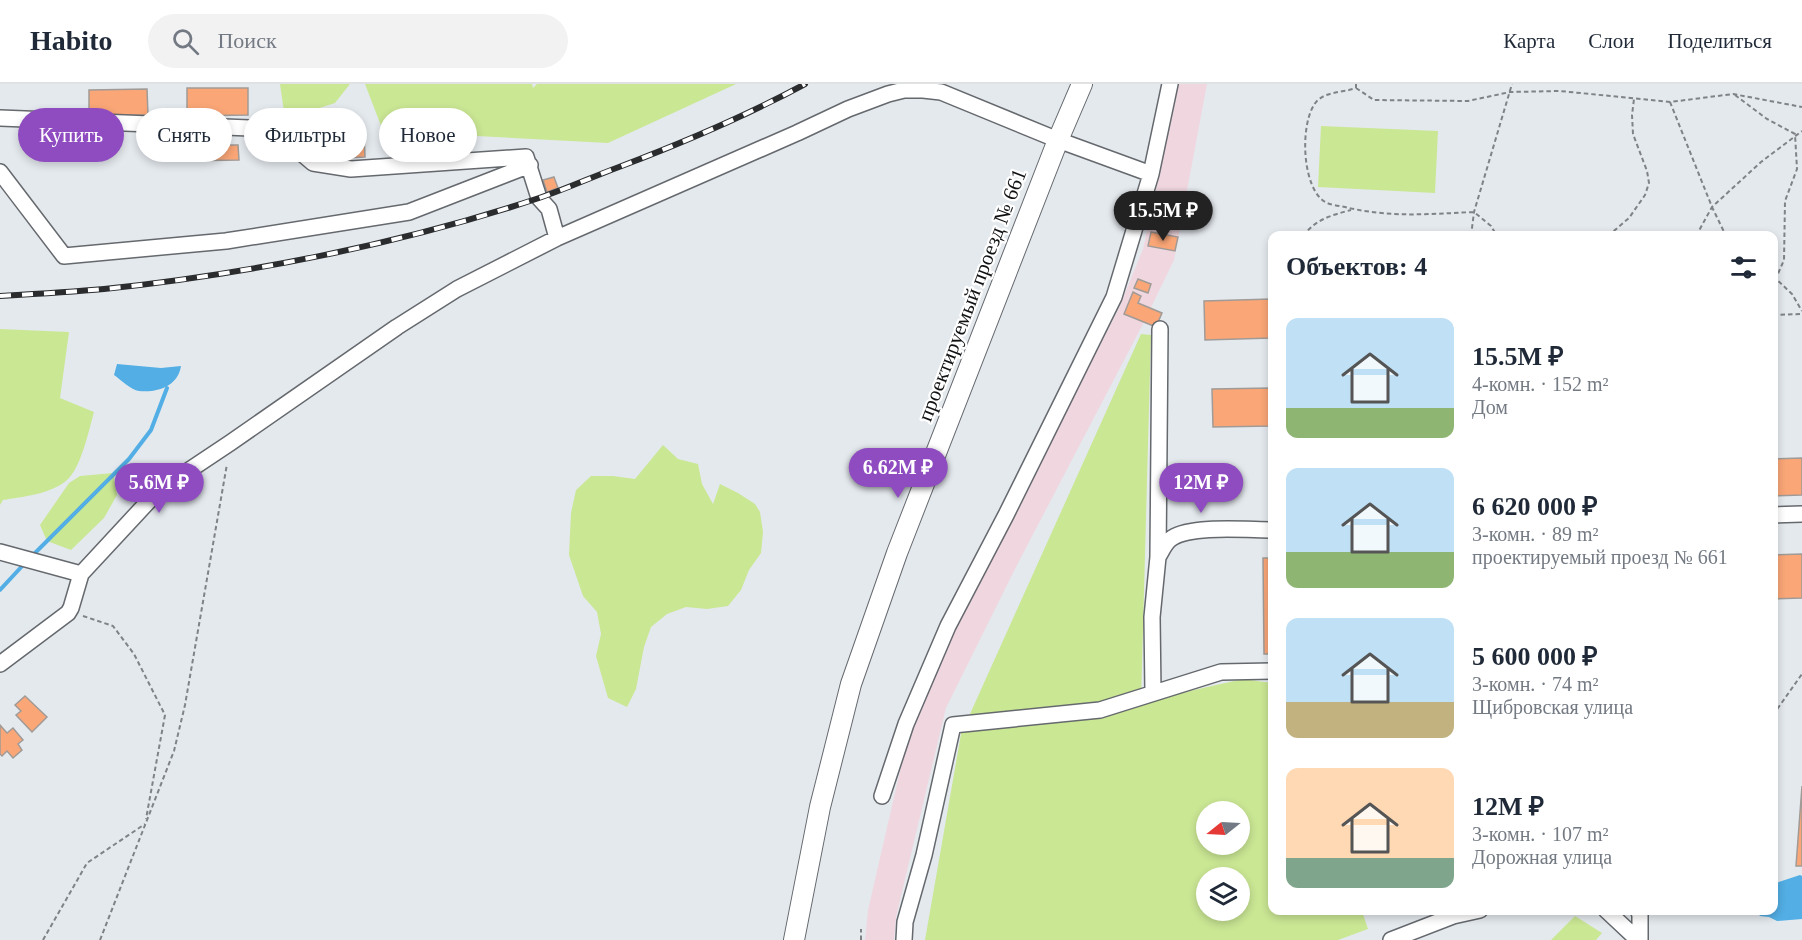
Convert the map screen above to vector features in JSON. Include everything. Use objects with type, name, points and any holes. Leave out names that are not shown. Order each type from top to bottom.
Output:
[{"type":"main road","name":"проектируемый проезд № 661","points":[[794,940],[820,807],[851,684],[897,553],[1082,84]]},
{"type":"street","points":[[882,796],[906,724],[948,626],[1012,505],[1114,297],[1151,174],[1170,84]]},
{"type":"street","points":[[0,664],[68,613],[81,574],[158,491],[387,334],[447,296],[557,238],[848,109],[888,94],[904,90],[923,90],[960,98],[1058,140],[1151,174]]},
{"type":"street","points":[[0,118],[273,129],[313,163],[351,169],[526,157],[539,198],[549,209],[557,238]]},
{"type":"street","points":[[0,172],[64,256],[226,241],[409,212],[530,165]]},
{"type":"street","points":[[1153,693],[1152,617],[1158,557],[1160,329]]},
{"type":"street","points":[[1778,515],[1802,514]]},
{"type":"street","points":[[1158,557],[1169,539],[1182,532],[1215,529],[1268,530]]},
{"type":"street","points":[[0,552],[81,574]]},
{"type":"street","points":[[904,940],[905,922],[924,855],[953,725],[1100,710],[1221,672],[1268,671]]},
{"type":"street","points":[[1391,940],[1447,915]]},
{"type":"street","points":[[1612,915],[1639,940]]},
{"type":"street","points":[[1639,940],[1640,915]]},
{"type":"path","points":[[1472,231],[1474,212],[1512,84]]},
{"type":"path","points":[[1494,231],[1474,212],[1396,216],[1326,202],[1316,193],[1308,178],[1306,133],[1308,115],[1317,102],[1328,93],[1356,86],[1374,100],[1468,101],[1510,92],[1560,91],[1670,102],[1733,94],[1802,108]]},
{"type":"path","points":[[1733,94],[1767,119],[1796,134]]},
{"type":"path","points":[[1614,231],[1629,218],[1645,195],[1648,183],[1647,171],[1633,134],[1634,99]]},
{"type":"path","points":[[1670,102],[1724,231]]},
{"type":"path","points":[[1699,231],[1712,207],[1761,162],[1802,131]]},
{"type":"path","points":[[1778,276],[1784,260],[1785,201],[1797,169],[1796,134]]},
{"type":"path","points":[[1308,231],[1315,223],[1329,216],[1354,209]]},
{"type":"path","points":[[1778,280],[1792,294],[1802,313],[1778,315]]},
{"type":"path","points":[[100,940],[174,751],[185,705],[230,443]]},
{"type":"path","points":[[44,940],[87,863],[145,824],[165,715],[134,654],[113,626],[76,614],[71,608]]},
{"type":"path","points":[[1778,708],[1802,674]]},
{"type":"path","points":[[861,929],[861,940]]},
{"type":"shaded area","points":[[1179,84],[1207,84],[1174,260],[946,708],[896,917],[894,940],[865,940],[868,910],[912,719],[963,613],[1119,308],[1143,249]]},
{"type":"green space","points":[[280,84],[350,84],[335,103],[319,108],[283,108]]},
{"type":"green space","points":[[365,84],[532,84],[533,88],[537,84],[736,84],[608,143],[477,136],[477,108],[379,108],[379,121]]},
{"type":"green space","points":[[1321,126],[1438,131],[1435,193],[1318,187]]},
{"type":"green space","points":[[0,329],[69,332],[60,398],[94,412],[80,459],[66,481],[44,492],[3,500],[0,505]]},
{"type":"green space","points":[[1141,334],[1151,335],[1141,702],[1243,679],[1268,682],[1268,915],[1363,915],[1368,929],[1338,940],[925,940],[961,734]]},
{"type":"green space","points":[[663,445],[678,459],[698,464],[702,484],[713,504],[720,484],[755,504],[760,512],[763,532],[761,553],[749,570],[741,590],[728,606],[707,609],[686,607],[667,614],[651,627],[644,647],[636,689],[627,707],[608,698],[596,656],[601,634],[597,612],[583,596],[569,555],[571,513],[576,490],[591,476],[635,479]]},
{"type":"green space","points":[[113,473],[117,495],[104,518],[71,550],[47,541],[40,525],[69,483],[80,476]]},
{"type":"green space","points":[[1575,916],[1602,933],[1596,940],[1551,940]]},
{"type":"water","points":[[117,364],[161,368],[181,366],[176,379],[166,387],[153,391],[139,391],[114,375]]},
{"type":"water","points":[[1802,876],[1802,919],[1777,921],[1759,915],[1778,915],[1778,882]]},
{"type":"building","points":[[187,88],[248,88],[248,108],[244,108],[244,115],[232,115],[232,108],[187,108]]},
{"type":"building","points":[[147,89],[148,108],[136,108],[136,115],[124,115],[124,108],[89,108],[89,90]]},
{"type":"building","points":[[232,145],[238,145],[239,160],[232,160]]},
{"type":"building","points":[[554,177],[558,188],[547,192],[543,180]]},
{"type":"building","points":[[1151,232],[1178,237],[1175,251],[1148,246]]},
{"type":"building","points":[[1138,279],[1151,284],[1148,293],[1134,288]]},
{"type":"building","points":[[1133,292],[1141,296],[1138,303],[1162,313],[1156,327],[1124,314]]},
{"type":"building","points":[[1268,299],[1268,338],[1205,340],[1204,301]]},
{"type":"building","points":[[1268,388],[1268,426],[1213,427],[1212,389]]},
{"type":"building","points":[[1802,458],[1802,495],[1778,496],[1778,459]]},
{"type":"building","points":[[1802,554],[1802,598],[1778,599],[1778,555]]},
{"type":"building","points":[[1263,558],[1268,558],[1268,654],[1264,654]]},
{"type":"building","points":[[25,696],[47,717],[32,732],[16,715],[21,711],[15,705]]},
{"type":"building","points":[[0,725],[7,733],[13,728],[23,740],[18,744],[22,750],[13,758],[7,751],[2,756],[0,754]]},
{"type":"building","points":[[1802,786],[1802,866],[1796,866]]},
{"type":"waterway","points":[[32,556],[129,459],[151,430],[167,388]]},
{"type":"waterway","points":[[0,590],[25,563]]},
{"type":"railway","points":[[0,296],[104,289],[213,275],[324,255],[433,230],[487,215],[569,187],[714,128],[805,84]]}]
